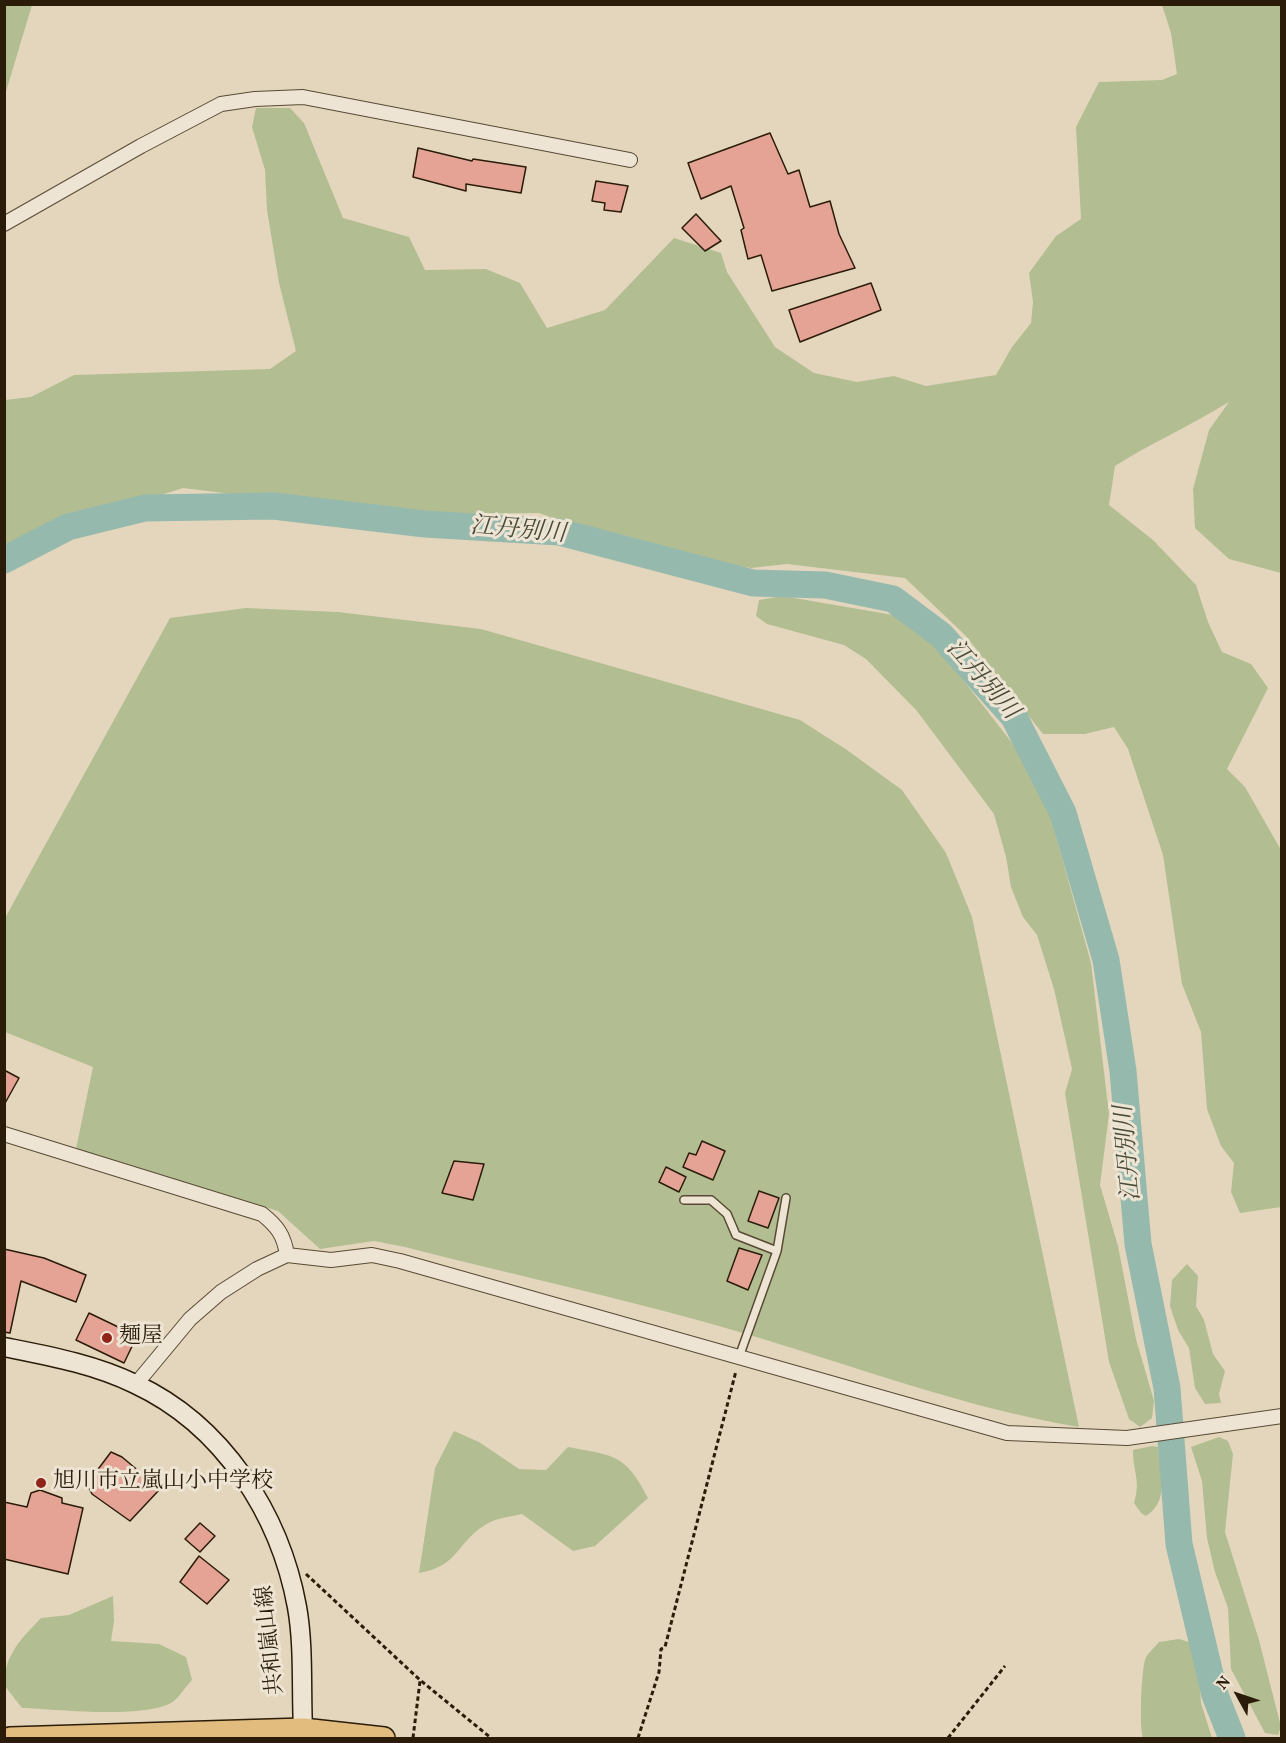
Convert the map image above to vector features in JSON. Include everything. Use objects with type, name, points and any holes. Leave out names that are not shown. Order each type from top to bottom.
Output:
[{"type":"main road","name":"共和嵐山線","points":[[4,1347],[60,1358],[136,1384],[167,1402],[189,1419],[238,1469],[257,1497],[283,1552],[298,1610],[303,1734]]},
{"type":"main road","points":[[10,1738],[303,1734],[384,1738]]},
{"type":"street","points":[[4,224],[141,146],[222,104],[255,99],[303,97],[630,160]]},
{"type":"street","points":[[4,1134],[262,1214],[277,1227],[284,1240],[286,1255]]},
{"type":"street","points":[[136,1384],[198,1312],[221,1292],[257,1269],[286,1255],[331,1260],[372,1255],[1007,1432],[1127,1438],[1281,1416]]},
{"type":"lane","points":[[739,1357],[777,1251],[786,1198]]},
{"type":"lane","points":[[684,1200],[711,1200],[727,1214],[736,1235],[777,1251]]},
{"type":"path","points":[[638,1738],[659,1672],[661,1649],[665,1647],[739,1357]]},
{"type":"path","points":[[283,1552],[420,1680],[491,1738]]},
{"type":"path","points":[[948,1738],[1005,1666]]},
{"type":"path","points":[[413,1738],[420,1680]]},
{"type":"green space","points":[[4,5],[32,5],[5,95]]},
{"type":"green space","points":[[1162,5],[1281,5],[1281,573],[1229,559],[1195,528],[1193,489],[1209,430],[1229,402],[1115,466],[1109,505],[1153,540],[1196,585],[1208,622],[1222,652],[1251,664],[1268,688],[1227,769],[1245,787],[1281,850],[1281,1207],[1240,1213],[1231,1192],[1234,1163],[1221,1146],[1207,1109],[1201,1032],[1182,984],[1163,855],[1128,749],[1114,727],[1085,734],[1043,734],[965,635],[905,578],[787,564],[751,568],[675,556],[589,531],[539,513],[452,514],[306,503],[183,488],[142,501],[97,510],[17,542],[5,550],[5,400],[31,397],[74,375],[270,369],[296,351],[279,283],[267,210],[265,170],[252,127],[256,108],[290,108],[304,123],[343,218],[409,237],[425,270],[486,269],[520,283],[547,328],[605,310],[674,238],[721,253],[727,272],[775,347],[814,373],[857,382],[894,376],[926,386],[996,375],[1012,347],[1031,323],[1033,302],[1029,273],[1056,236],[1081,219],[1076,127],[1099,82],[1162,80],[1177,74],[1171,33]]},
{"type":"green space","points":[[783,596],[893,615],[936,645],[1016,748],[1049,811],[1091,963],[1109,1114],[1100,1185],[1118,1246],[1136,1339],[1154,1401],[1152,1418],[1140,1427],[1129,1419],[1109,1362],[1065,1093],[1072,1069],[1054,989],[1037,935],[1023,917],[1011,887],[1006,857],[994,814],[917,711],[866,659],[844,645],[767,624],[756,616],[759,600]]},
{"type":"green space","points":[[246,608],[338,612],[481,629],[800,720],[847,750],[902,790],[946,853],[972,917],[1079,1427],[952,1398],[743,1333],[405,1247],[374,1241],[320,1249],[278,1211],[76,1149],[93,1067],[5,1032],[5,918],[170,618]]},
{"type":"green space","points":[[1187,1264],[1198,1276],[1196,1306],[1204,1320],[1213,1354],[1225,1371],[1219,1394],[1221,1403],[1205,1404],[1195,1388],[1189,1348],[1178,1330],[1170,1306],[1172,1280]]},
{"type":"green space","points":[[454,1431],[479,1442],[519,1469],[546,1470],[568,1447],[607,1455],[625,1464],[648,1498],[595,1546],[573,1551],[522,1514],[489,1523],[475,1532],[450,1560],[432,1570],[419,1573],[435,1468]]},
{"type":"green space","points":[[1219,1437],[1228,1441],[1233,1454],[1225,1532],[1259,1640],[1281,1727],[1278,1735],[1265,1733],[1231,1669],[1228,1608],[1215,1572],[1207,1538],[1202,1481],[1191,1447]]},
{"type":"green space","points":[[1158,1447],[1162,1486],[1158,1503],[1146,1516],[1134,1503],[1137,1482],[1133,1450]]},
{"type":"green space","points":[[113,1596],[114,1621],[111,1641],[159,1644],[186,1657],[192,1680],[179,1696],[161,1707],[123,1712],[22,1708],[4,1685],[7,1665],[21,1640],[41,1618],[69,1615]]},
{"type":"green space","points":[[1179,1639],[1192,1643],[1199,1668],[1201,1703],[1212,1738],[1143,1738],[1141,1698],[1146,1657],[1159,1642]]},
{"type":"building","points":[[770,133],[788,174],[799,170],[810,207],[830,201],[839,234],[855,268],[772,291],[761,255],[748,259],[741,230],[744,228],[731,186],[701,199],[688,163]]},
{"type":"building","points":[[418,148],[472,161],[473,159],[526,167],[521,193],[466,184],[466,191],[413,177]]},
{"type":"building","points":[[596,181],[628,186],[621,212],[604,210],[605,203],[592,201]]},
{"type":"building","points":[[696,214],[721,241],[705,251],[682,228]]},
{"type":"building","points":[[871,283],[881,310],[800,342],[789,310]]},
{"type":"building","points":[[4,1070],[19,1078],[4,1105]]},
{"type":"building","points":[[702,1141],[725,1151],[713,1180],[683,1167],[689,1153],[696,1155]]},
{"type":"building","points":[[454,1161],[484,1164],[473,1200],[442,1193]]},
{"type":"building","points":[[666,1167],[686,1177],[679,1192],[659,1182]]},
{"type":"building","points":[[759,1191],[779,1198],[768,1228],[748,1221]]},
{"type":"building","points":[[739,1248],[762,1255],[748,1290],[727,1281]]},
{"type":"building","points":[[4,1249],[44,1258],[86,1275],[76,1302],[21,1281],[10,1333],[4,1332]]},
{"type":"building","name":"麺屋","points":[[89,1313],[137,1336],[124,1363],[76,1340]]},
{"type":"building","points":[[111,1452],[122,1457],[160,1489],[130,1521],[92,1494],[87,1484]]},
{"type":"building","points":[[40,1490],[62,1498],[62,1503],[83,1508],[68,1574],[4,1559],[4,1502],[27,1507],[31,1493]]},
{"type":"building","points":[[200,1523],[215,1536],[200,1552],[185,1539]]},
{"type":"building","points":[[199,1556],[229,1580],[207,1604],[180,1582]]},
{"type":"waterway","name":"江丹別川","points":[[4,560],[68,527],[145,508],[273,506],[425,524],[559,532],[753,583],[825,585],[893,599],[941,635],[1014,717],[1063,813],[1106,960],[1123,1071],[1138,1244],[1167,1388],[1179,1544],[1215,1695],[1232,1738]]},
{"type":"place","name":"麺屋","points":[[107,1338]]},
{"type":"place","name":"旭川市立嵐山小中学校","points":[[41,1483]]}]
